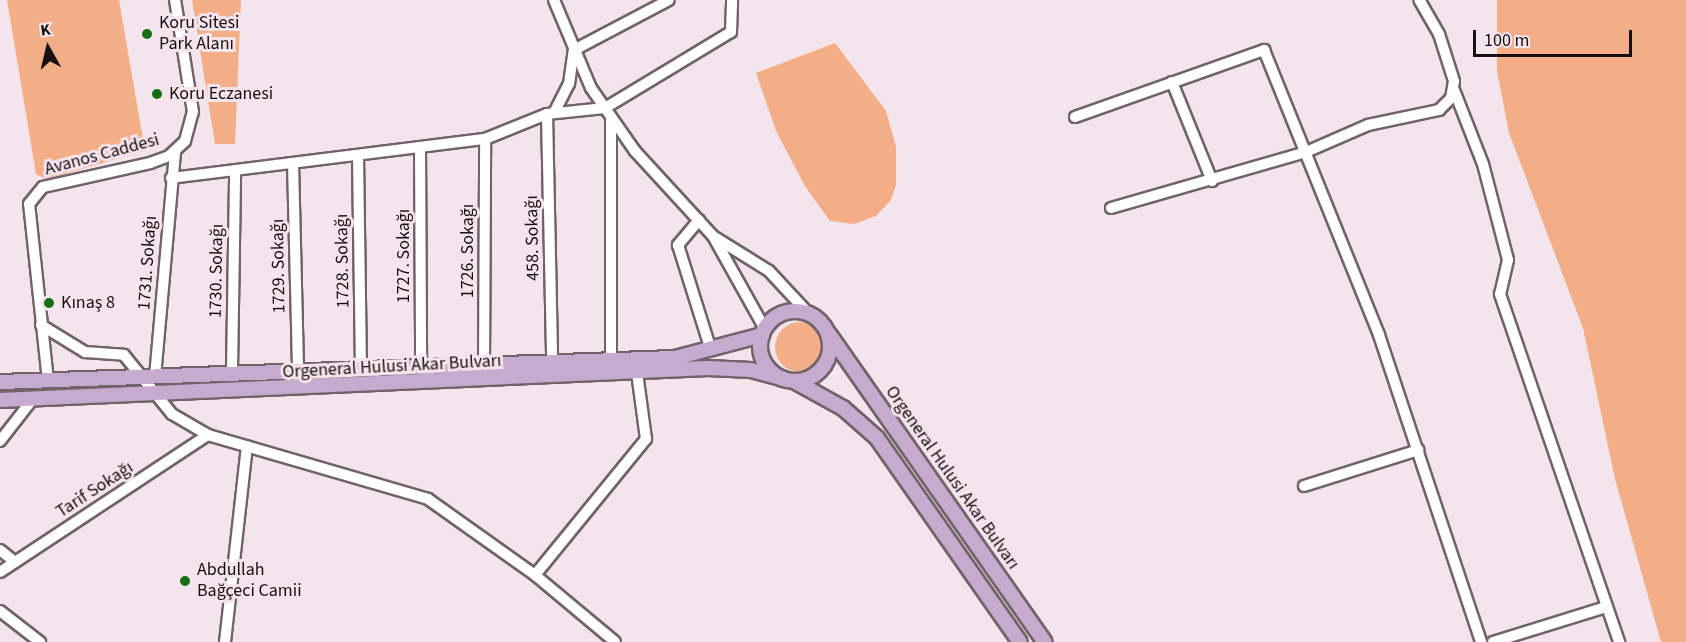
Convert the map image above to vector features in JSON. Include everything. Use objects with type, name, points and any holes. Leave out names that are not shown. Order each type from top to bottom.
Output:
[{"type":"main road","points":[[786,312],[808,313],[829,334],[830,354],[820,370],[789,380],[764,362],[764,332],[786,312]]},
{"type":"main road","name":"Orgeneral Hulusi Akar Bulvarı","points":[[0,382],[150,377],[298,368],[675,358],[711,350],[764,332]]},
{"type":"main road","name":"Orgeneral Hulusi Akar Bulvarı","points":[[829,334],[1045,642]]},
{"type":"main road","name":"Orgeneral Hulusi Akar Bulvarı","points":[[0,400],[157,396],[637,372],[751,370],[789,380],[843,408],[877,438],[1020,642]]},
{"type":"street","name":"Avanos Caddesi","points":[[48,381],[27,217],[35,193],[43,186],[150,163],[175,152],[189,135],[193,112],[175,0]]},
{"type":"street","points":[[554,0],[574,50],[608,112],[635,151],[713,236],[764,332]]},
{"type":"street","points":[[574,50],[669,0]]},
{"type":"street","points":[[171,178],[485,139],[550,113],[608,112],[731,32],[732,0]]},
{"type":"street","points":[[1419,0],[1445,50],[1454,90],[1483,164],[1508,260],[1500,294],[1619,642]]},
{"type":"street","points":[[550,113],[569,84],[574,50]]},
{"type":"street","points":[[1075,117],[1264,50],[1379,335],[1481,642]]},
{"type":"street","points":[[1172,82],[1212,181]]},
{"type":"street","points":[[1111,208],[1212,181],[1306,152],[1359,128],[1434,113],[1454,90]]},
{"type":"street","points":[[608,112],[611,360]]},
{"type":"street","name":"458. Sokağı","points":[[550,113],[552,362]]},
{"type":"street","name":"1726. Sokağı","points":[[484,363],[485,139]]},
{"type":"street","name":"1727. Sokağı","points":[[420,147],[421,365]]},
{"type":"street","name":"1731. Sokağı","points":[[150,377],[175,152]]},
{"type":"street","name":"1728. Sokağı","points":[[358,155],[361,367]]},
{"type":"street","name":"1729. Sokağı","points":[[293,163],[298,368]]},
{"type":"street","name":"1730. Sokağı","points":[[232,371],[235,170]]},
{"type":"street","points":[[699,220],[678,245],[711,350]]},
{"type":"street","points":[[713,236],[769,272],[808,313]]},
{"type":"street","points":[[41,325],[65,344],[85,352],[124,355],[150,377],[157,396],[172,414],[208,435],[428,499],[535,575],[615,642]]},
{"type":"street","points":[[535,575],[646,439],[637,372]]},
{"type":"street","points":[[0,441],[32,400]]},
{"type":"street","name":"Tarif Sokağı","points":[[0,572],[208,435]]},
{"type":"street","points":[[225,642],[247,446]]},
{"type":"street","points":[[1304,486],[1418,450]]},
{"type":"street","points":[[0,550],[15,562]]},
{"type":"street","points":[[1493,642],[1606,607]]},
{"type":"street","points":[[0,612],[40,642]]},
{"type":"shaded area","points":[[7,0],[119,0],[145,151],[46,179],[36,174]]},
{"type":"shaded area","points":[[192,0],[241,0],[235,144],[215,144]]},
{"type":"shaded area","points":[[1497,0],[1686,0],[1686,642],[1661,642],[1615,479],[1583,328],[1509,133],[1497,71]]},
{"type":"shaded area","points":[[835,43],[886,111],[896,147],[896,185],[891,200],[876,216],[854,224],[830,221],[805,186],[776,131],[756,73]]},
{"type":"shaded area","points":[[795,322],[805,322],[818,329],[825,342],[825,352],[818,365],[805,372],[795,372],[786,368],[779,361],[775,352],[775,342],[779,333],[786,326]]},
{"type":"place","name":"Koru Sitesi Park Alanı","points":[[147,34]]},
{"type":"place","name":"Koru Eczanesi","points":[[157,94]]},
{"type":"place","name":"Kınaş 8","points":[[49,303]]},
{"type":"place","name":"Abdullah Bağçeci Camii","points":[[185,581]]}]
